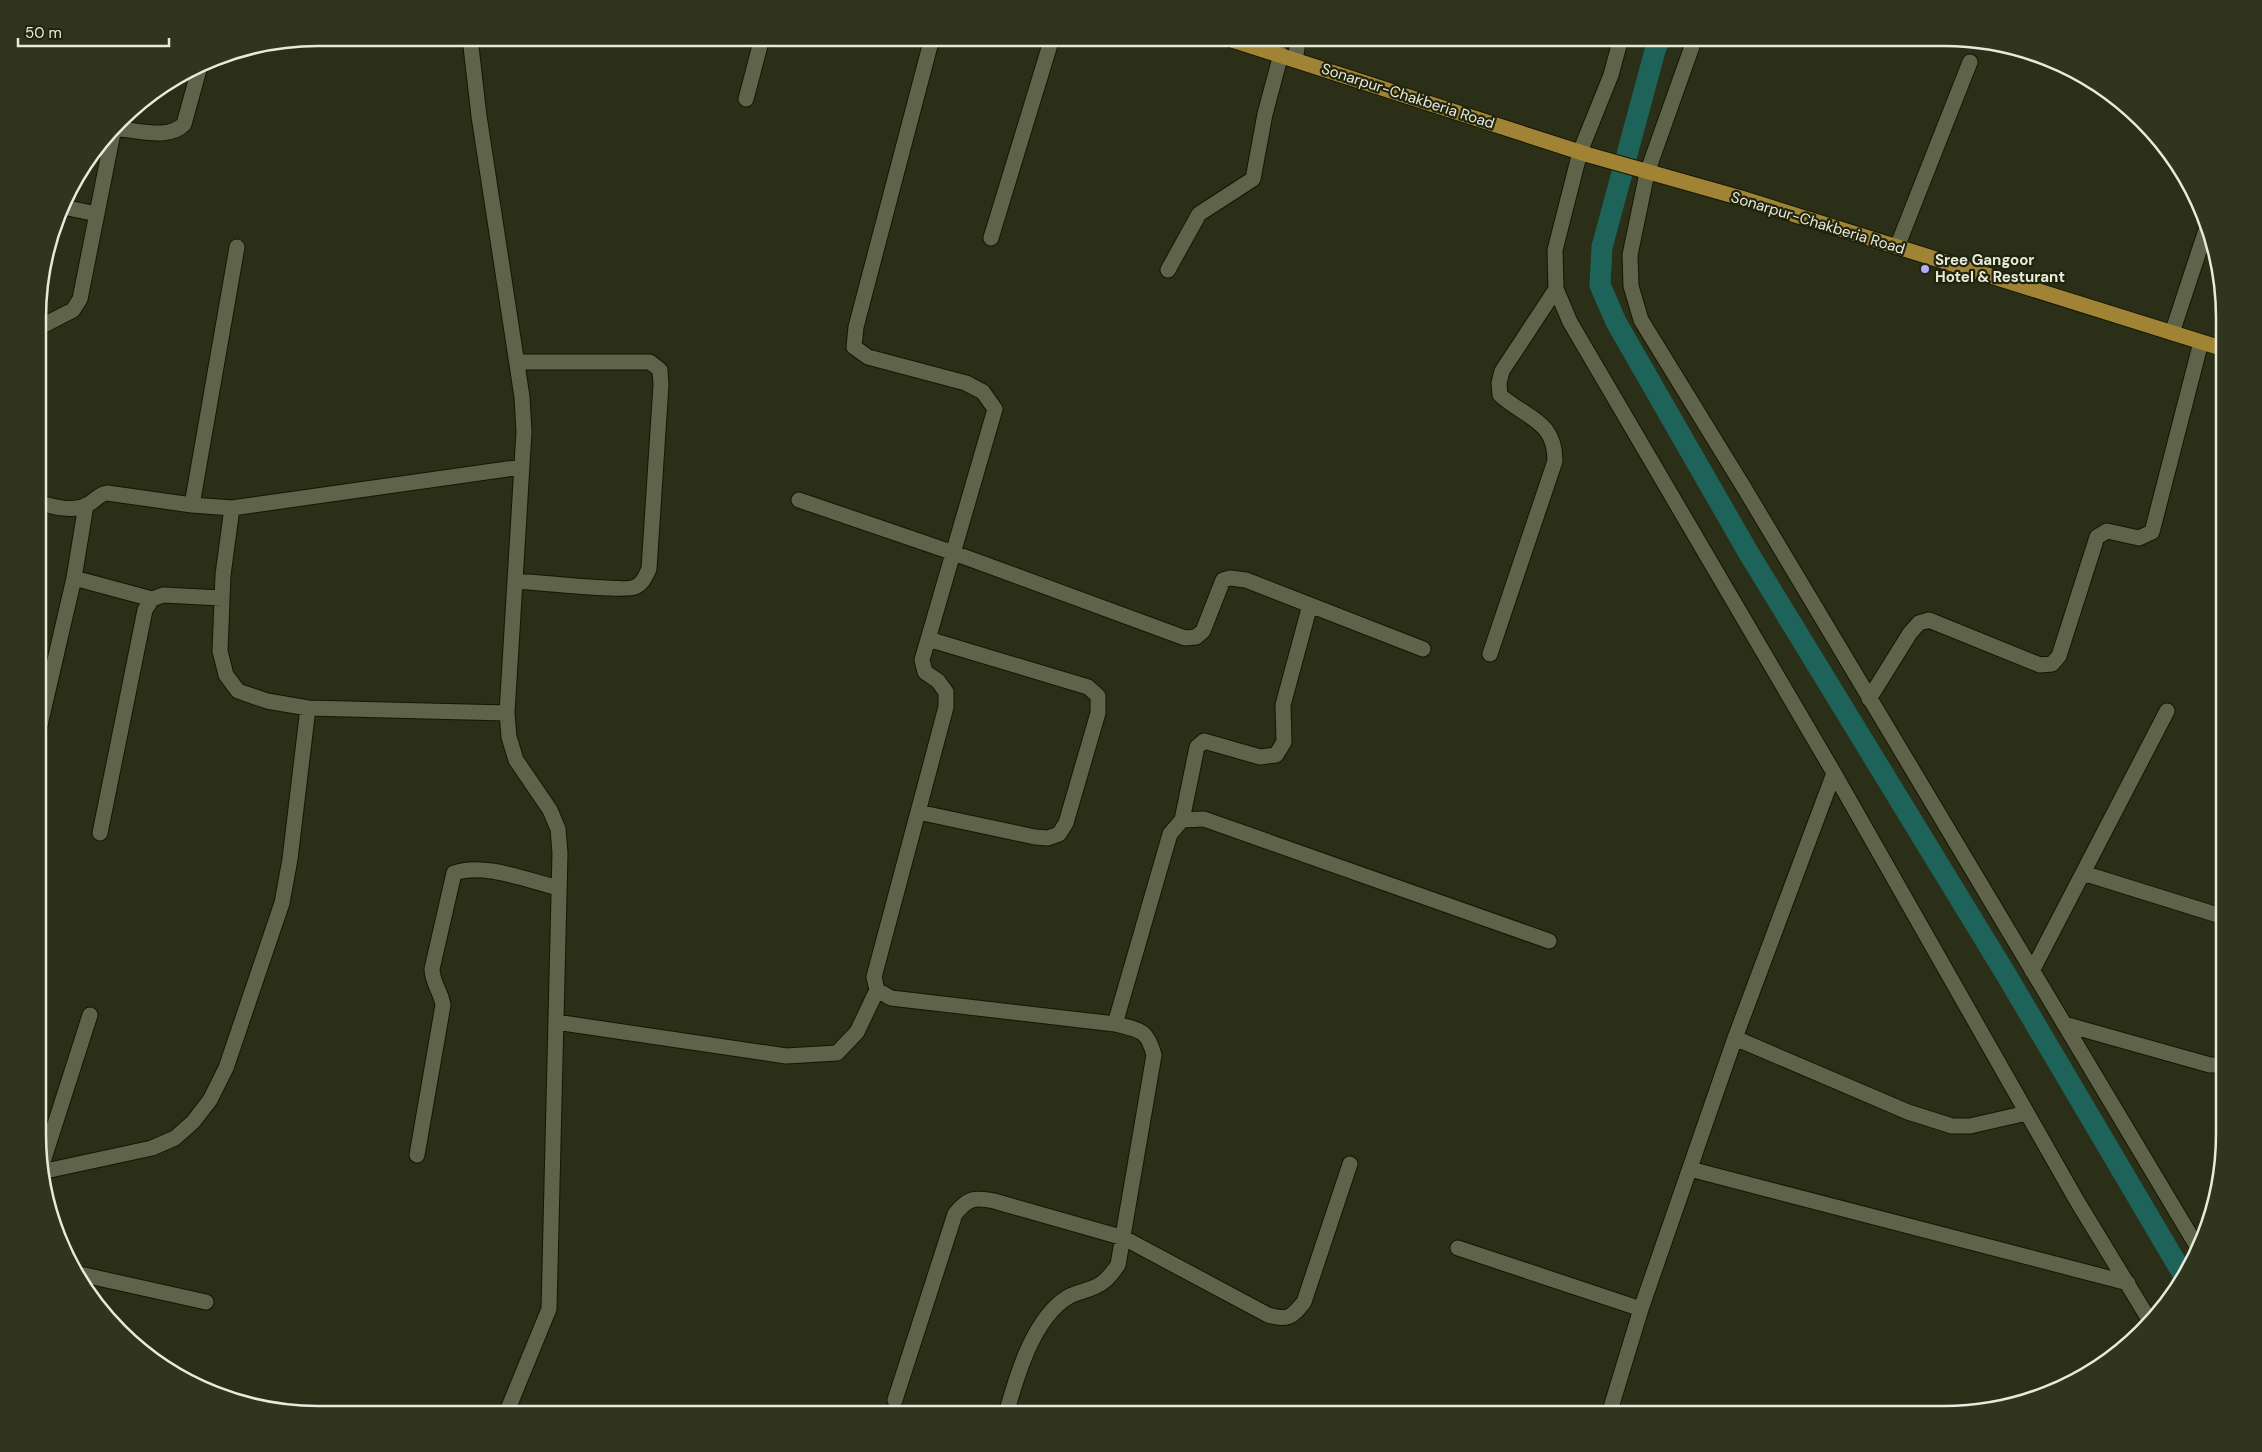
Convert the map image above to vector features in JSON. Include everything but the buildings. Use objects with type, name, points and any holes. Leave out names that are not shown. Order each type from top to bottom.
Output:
[{"type":"main road","name":"Sonarpur-Chakberia Road","points":[[1252,46],[1585,154],[1741,198],[2216,347]]},
{"type":"street","points":[[471,46],[479,116],[522,397],[522,467],[507,713],[509,737],[516,760],[550,810],[558,829],[559,888],[549,1309],[509,1406]]},
{"type":"street","points":[[746,99],[760,46]]},
{"type":"street","points":[[556,1022],[786,1056],[836,1052],[857,1032],[877,990],[874,977],[946,707],[946,692],[938,681],[925,672],[922,660],[995,409],[983,392],[966,383],[868,357],[854,347],[856,327],[930,46]]},
{"type":"street","points":[[991,238],[1050,46]]},
{"type":"street","points":[[1168,270],[1200,214],[1253,179],[1265,114],[1294,46]]},
{"type":"street","points":[[1619,46],[1555,250],[1556,289],[1570,322],[1834,773],[2028,1113],[2147,1314]]},
{"type":"street","points":[[1692,46],[1644,171],[1630,255],[1631,286],[1641,320],[1870,698],[2194,1241]]},
{"type":"street","points":[[1898,247],[1970,62]]},
{"type":"street","points":[[123,129],[168,133],[178,131],[184,124],[198,74]]},
{"type":"street","points":[[46,324],[73,310],[80,299],[112,141]]},
{"type":"street","points":[[69,208],[96,214]]},
{"type":"street","points":[[2172,333],[2203,238]]},
{"type":"street","points":[[192,505],[237,247]]},
{"type":"street","points":[[1490,654],[1555,461],[1555,448],[1546,428],[1511,405],[1500,395],[1499,383],[1502,371],[1556,289]]},
{"type":"street","points":[[1870,698],[1910,633],[1919,623],[1929,620],[2040,665],[2052,664],[2059,656],[2097,537],[2107,531],[2140,538],[2152,532],[2201,342]]},
{"type":"street","points":[[516,581],[634,588],[644,581],[649,569],[661,385],[660,370],[650,362],[518,362]]},
{"type":"street","points":[[46,699],[74,578],[86,506],[98,494],[106,493],[192,505],[232,508],[522,467]]},
{"type":"street","points":[[799,500],[954,553],[1185,638],[1196,637],[1203,631],[1223,580],[1230,578],[1246,580],[1423,649]]},
{"type":"street","points":[[46,504],[67,508],[86,506]]},
{"type":"street","points":[[232,508],[222,598],[220,651],[226,675],[238,690],[267,700],[308,708],[507,713]]},
{"type":"street","points":[[74,578],[152,599],[163,596],[222,598]]},
{"type":"street","points":[[100,833],[145,610],[152,599]]},
{"type":"street","points":[[1115,1024],[1170,834],[1182,820],[1197,747],[1204,741],[1260,757],[1276,755],[1284,742],[1282,705],[1310,605]]},
{"type":"street","points":[[918,812],[1035,837],[1048,838],[1059,834],[1066,823],[1098,713],[1098,696],[1088,687],[928,639]]},
{"type":"street","points":[[49,1170],[152,1148],[175,1138],[193,1122],[210,1100],[226,1068],[282,903],[290,860],[308,708]]},
{"type":"street","points":[[2032,971],[2168,711]]},
{"type":"street","points":[[1611,1406],[1641,1309],[1735,1038],[1834,773]]},
{"type":"street","points":[[1182,820],[1204,819],[1549,941]]},
{"type":"street","points":[[417,1155],[443,1005],[442,995],[432,980],[432,969],[454,873],[466,869],[480,869],[559,888]]},
{"type":"street","points":[[2084,872],[2216,914]]},
{"type":"street","points":[[877,990],[891,998],[1115,1024],[1137,1029],[1150,1039],[1154,1055],[1118,1265],[1103,1283],[1067,1298],[1045,1320],[1028,1349],[1014,1383],[1008,1406]]},
{"type":"street","points":[[47,1150],[90,1015]]},
{"type":"street","points":[[2064,1024],[2210,1065],[2216,1065]]},
{"type":"street","points":[[1735,1038],[1908,1112],[1945,1124],[1970,1126],[2028,1113]]},
{"type":"street","points":[[895,1400],[955,1214],[964,1203],[977,1198],[994,1201],[1124,1238],[1268,1314],[1281,1319],[1294,1315],[1304,1302],[1350,1164]]},
{"type":"street","points":[[1690,1169],[2128,1283]]},
{"type":"street","points":[[1458,1248],[1641,1309]]},
{"type":"street","points":[[86,1276],[206,1302]]},
{"type":"waterway","points":[[1657,46],[1602,247],[1600,285],[1616,322],[1748,552],[2007,976],[2180,1269]]},
{"type":"place","name":"Sree Gangoor Hotel & Resturant","points":[[1925,269]]}]
